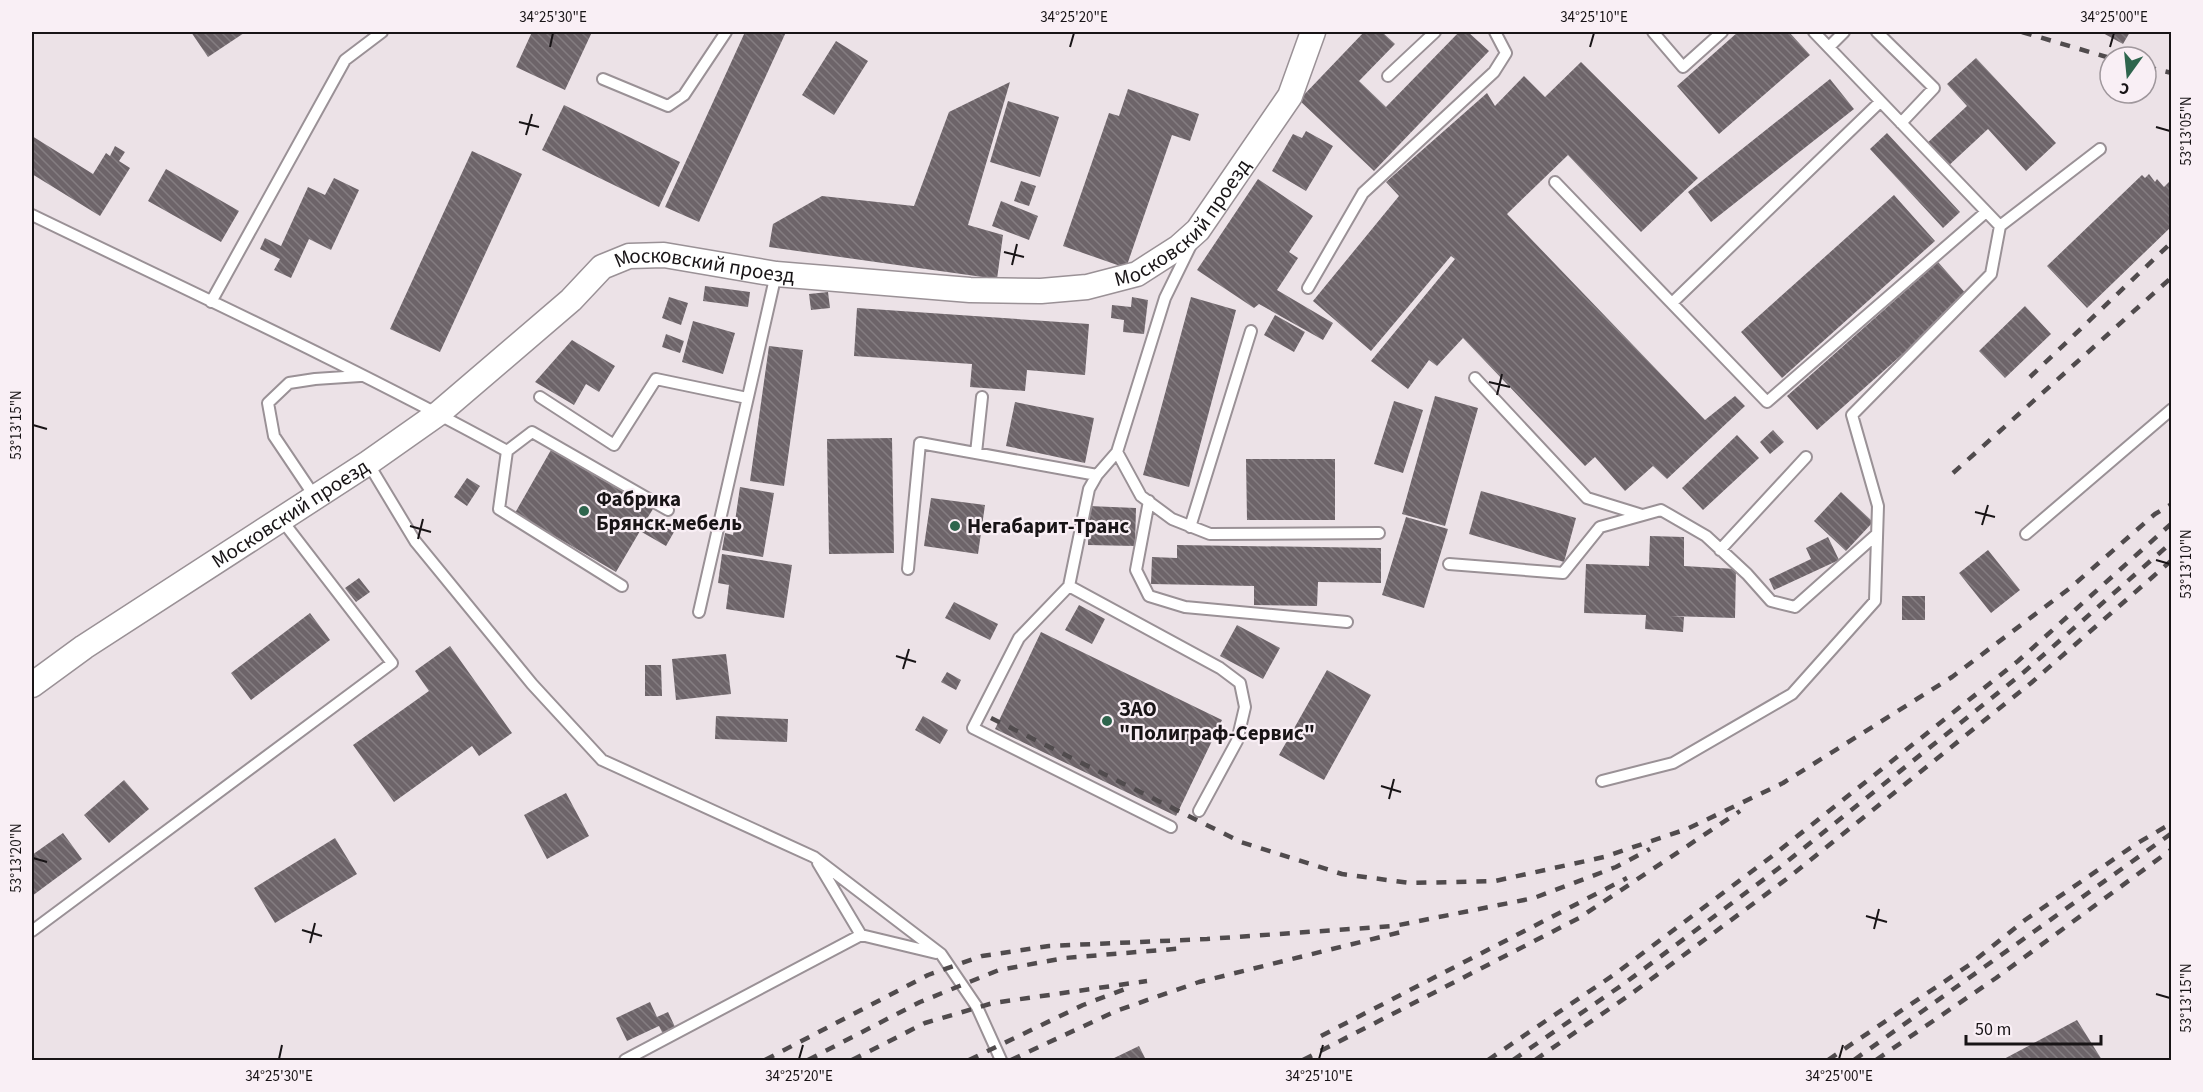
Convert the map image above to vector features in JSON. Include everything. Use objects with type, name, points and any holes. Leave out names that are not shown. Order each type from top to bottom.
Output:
[{"type":"street","name":"Московский проезд","points":[[32,685],[84,646],[368,463],[439,413],[571,300],[602,267],[629,256],[664,255],[776,274],[970,290],[1041,291],[1088,288],[1137,274],[1179,247],[1198,230],[1290,96],[1312,32]]},
{"type":"lane","points":[[211,302],[345,60],[382,32]]},
{"type":"lane","points":[[603,80],[668,106],[684,95],[726,32]]},
{"type":"lane","points":[[1388,76],[1435,32]]},
{"type":"lane","points":[[1308,288],[1363,193],[1494,72],[1506,53],[1495,32]]},
{"type":"lane","points":[[1653,32],[1683,67],[1722,32]]},
{"type":"lane","points":[[1814,32],[2000,226]]},
{"type":"lane","points":[[1828,47],[1844,32]]},
{"type":"lane","points":[[1877,32],[1934,88],[1901,123]]},
{"type":"lane","points":[[1672,303],[1880,102]]},
{"type":"lane","points":[[1602,781],[1673,763],[1792,694],[1875,601],[1878,506],[1852,415],[1991,274],[2000,226],[2100,149]]},
{"type":"lane","points":[[1555,182],[1767,402],[1986,212]]},
{"type":"lane","points":[[32,215],[439,413],[507,451]]},
{"type":"lane","points":[[1171,827],[973,728],[1019,638],[1069,586],[1089,489],[1097,475],[1117,452],[1165,298],[1198,230]]},
{"type":"lane","points":[[699,612],[776,274]]},
{"type":"lane","points":[[1190,527],[1251,331]]},
{"type":"lane","points":[[315,497],[274,436],[268,403],[289,383],[363,376]]},
{"type":"lane","points":[[1475,378],[1587,498],[1642,515]]},
{"type":"lane","points":[[540,397],[614,445],[656,379],[747,398]]},
{"type":"lane","points":[[976,453],[982,397]]},
{"type":"lane","points":[[2026,534],[2172,409]]},
{"type":"lane","points":[[622,586],[499,509],[507,451],[532,432],[668,510]]},
{"type":"lane","points":[[908,570],[920,443],[1097,475]]},
{"type":"lane","points":[[1117,452],[1141,496],[1172,519],[1210,534],[1379,533]]},
{"type":"lane","points":[[1720,550],[1806,457]]},
{"type":"lane","points":[[368,463],[415,541],[532,684],[602,760],[814,857],[941,954],[977,1008],[1001,1060]]},
{"type":"lane","points":[[1149,501],[1136,570],[1149,596],[1185,607],[1347,622]]},
{"type":"lane","points":[[1449,564],[1563,573],[1600,527],[1661,510],[1706,536],[1748,574],[1771,602],[1795,607],[1877,534]]},
{"type":"lane","points":[[32,931],[392,663],[281,519]]},
{"type":"lane","points":[[1069,586],[1220,668],[1240,683],[1245,707],[1237,741],[1199,811]]},
{"type":"lane","points":[[814,857],[861,935]]},
{"type":"lane","points":[[625,1060],[861,935],[941,954]]},
{"type":"building","points":[[191,32],[243,32],[244,33],[208,57]]},
{"type":"building","points":[[532,32],[592,32],[565,90],[516,67]]},
{"type":"building","points":[[745,32],[786,32],[699,222],[665,207]]},
{"type":"building","points":[[1364,32],[1382,32],[1395,44],[1359,81],[1386,107],[1459,32],[1468,32],[1489,51],[1374,171],[1299,100]]},
{"type":"building","points":[[1738,32],[1789,32],[1810,55],[1719,134],[1677,86]]},
{"type":"building","points":[[2101,32],[2130,32],[2123,44]]},
{"type":"building","points":[[836,41],[868,61],[834,115],[802,95]]},
{"type":"building","points":[[1976,58],[2056,143],[2026,171],[1988,129],[1945,169],[1924,146],[1967,106],[1947,84]]},
{"type":"building","points":[[1581,62],[1698,178],[1641,232],[1568,155],[1507,214],[1705,420],[1735,396],[1745,406],[1667,479],[1653,466],[1625,491],[1595,457],[1585,466],[1463,338],[1437,366],[1429,360],[1408,389],[1371,361],[1455,259],[1451,256],[1371,351],[1313,301],[1399,196],[1386,182],[1487,93],[1495,106],[1524,76],[1545,97]]},
{"type":"building","points":[[1830,79],[1854,109],[1711,222],[1688,192]]},
{"type":"building","points":[[1010,82],[968,225],[1003,235],[997,279],[769,247],[773,224],[822,196],[914,206],[949,112]]},
{"type":"building","points":[[1128,89],[1199,114],[1190,141],[1172,135],[1126,268],[1063,246],[1109,113],[1119,116]]},
{"type":"building","points":[[1008,101],[1059,117],[1040,177],[990,162]]},
{"type":"building","points":[[564,105],[680,162],[659,207],[542,150]]},
{"type":"building","points":[[1306,131],[1333,146],[1306,191],[1272,171],[1293,134],[1302,138]]},
{"type":"building","points":[[1887,133],[1960,212],[1943,228],[1870,149]]},
{"type":"building","points":[[32,136],[93,174],[106,153],[110,156],[115,146],[125,152],[119,161],[130,168],[100,216],[32,174]]},
{"type":"building","points":[[472,151],[522,174],[440,352],[390,329]]},
{"type":"building","points":[[166,169],[239,211],[221,242],[148,201]]},
{"type":"building","points":[[2149,174],[2155,182],[2157,179],[2164,187],[2172,179],[2172,226],[2087,308],[2047,266],[2142,175],[2145,178]]},
{"type":"building","points":[[334,178],[359,190],[331,250],[309,239],[291,278],[274,270],[280,259],[260,249],[265,238],[281,246],[308,187],[325,195]]},
{"type":"building","points":[[1258,179],[1313,216],[1289,252],[1298,258],[1277,290],[1333,323],[1323,340],[1259,304],[1254,308],[1197,270]]},
{"type":"building","points":[[1021,181],[1036,186],[1029,206],[1014,201]]},
{"type":"building","points":[[1894,195],[1935,241],[1782,378],[1741,332]]},
{"type":"building","points":[[1001,201],[1038,216],[1029,240],[992,226]]},
{"type":"building","points":[[1938,262],[1968,296],[1817,430],[1787,396]]},
{"type":"building","points":[[705,286],[750,292],[748,307],[703,301]]},
{"type":"building","points":[[828,292],[830,308],[811,310],[809,294]]},
{"type":"building","points":[[669,297],[688,303],[681,325],[662,318]]},
{"type":"building","points":[[1132,297],[1148,300],[1144,334],[1123,332],[1124,320],[1111,318],[1112,305],[1131,307]]},
{"type":"building","points":[[1191,297],[1236,310],[1189,487],[1143,475]]},
{"type":"building","points":[[2025,306],[2051,334],[2005,378],[1979,351]]},
{"type":"building","points":[[857,308],[1089,324],[1085,375],[1027,370],[1025,391],[970,387],[972,364],[854,356]]},
{"type":"building","points":[[1275,315],[1305,332],[1294,352],[1264,335]]},
{"type":"building","points":[[693,321],[735,333],[723,374],[682,362]]},
{"type":"building","points":[[666,334],[684,341],[680,353],[662,347]]},
{"type":"building","points":[[572,340],[615,366],[599,392],[586,384],[574,405],[535,382]]},
{"type":"building","points":[[769,346],[803,350],[784,486],[750,481]]},
{"type":"building","points":[[1435,396],[1478,408],[1445,526],[1402,514]]},
{"type":"building","points":[[1394,401],[1423,410],[1403,473],[1374,464]]},
{"type":"building","points":[[1015,402],[1094,418],[1085,463],[1006,446]]},
{"type":"building","points":[[1773,430],[1784,442],[1770,454],[1760,442]]},
{"type":"building","points":[[1737,435],[1759,458],[1703,510],[1682,488]]},
{"type":"building","points":[[892,438],[894,553],[829,554],[827,439]]},
{"type":"building","name":"Фабрика Брянск-мебель","points":[[551,450],[653,509],[648,517],[674,532],[666,546],[640,531],[616,572],[515,513]]},
{"type":"building","points":[[1246,459],[1335,459],[1335,520],[1247,520]]},
{"type":"building","points":[[467,478],[480,486],[467,506],[454,497]]},
{"type":"building","points":[[740,487],[774,493],[763,557],[722,550],[725,533],[733,535]]},
{"type":"building","points":[[1481,491],[1576,518],[1564,562],[1469,534]]},
{"type":"building","points":[[1841,492],[1873,522],[1846,551],[1814,521]]},
{"type":"building","name":"Негабарит-Транс","points":[[931,498],[985,505],[978,554],[924,546]]},
{"type":"building","points":[[1089,506],[1136,508],[1135,546],[1088,545]]},
{"type":"building","points":[[1406,517],[1448,529],[1424,608],[1382,595]]},
{"type":"building","points":[[1650,536],[1684,537],[1684,566],[1736,569],[1735,618],[1670,616],[1684,617],[1683,632],[1645,629],[1646,615],[1584,613],[1586,564],[1649,566]]},
{"type":"building","points":[[1828,537],[1839,560],[1774,590],[1769,579],[1811,559],[1806,548]]},
{"type":"building","points":[[1177,545],[1381,548],[1381,583],[1318,582],[1317,606],[1254,605],[1254,586],[1151,584],[1152,557],[1177,558]]},
{"type":"building","points":[[1988,550],[2020,590],[1991,613],[1959,573]]},
{"type":"building","points":[[722,554],[792,565],[784,618],[726,609],[729,585],[718,583]]},
{"type":"building","points":[[359,578],[370,592],[356,602],[345,588]]},
{"type":"building","points":[[1902,596],[1925,596],[1925,620],[1902,620]]},
{"type":"building","points":[[954,602],[998,624],[990,640],[945,618]]},
{"type":"building","points":[[1079,605],[1105,619],[1092,644],[1065,630]]},
{"type":"building","points":[[310,613],[330,640],[251,700],[231,673]]},
{"type":"building","points":[[1237,625],[1280,648],[1263,679],[1220,656]]},
{"type":"building","points":[[1041,632],[1222,720],[1176,816],[995,729]]},
{"type":"building","points":[[450,646],[512,733],[479,756],[472,746],[394,802],[353,745],[429,691],[415,671]]},
{"type":"building","points":[[726,654],[731,694],[676,700],[672,659]]},
{"type":"building","points":[[645,665],[661,665],[662,696],[645,696]]},
{"type":"building","points":[[1327,670],[1371,695],[1324,780],[1279,755]]},
{"type":"building","points":[[947,672],[961,680],[956,690],[941,682]]},
{"type":"building","points":[[716,716],[788,719],[787,742],[715,739]]},
{"type":"building","points":[[923,716],[948,730],[940,744],[915,730]]},
{"type":"building","points":[[1260,728],[1268,733],[1262,744],[1254,739]]},
{"type":"building","points":[[124,780],[149,809],[109,843],[84,815]]},
{"type":"building","points":[[566,793],[589,836],[547,859],[524,815]]},
{"type":"building","points":[[63,833],[82,859],[32,896],[32,855]]},
{"type":"building","points":[[335,838],[357,874],[275,923],[254,888]]},
{"type":"building","points":[[650,1002],[657,1017],[668,1012],[676,1029],[663,1034],[659,1026],[627,1041],[616,1018]]},
{"type":"building","points":[[2077,1020],[2102,1060],[2002,1060]]},
{"type":"building","points":[[1139,1046],[1146,1060],[1110,1060]]},
{"type":"railway","points":[[2022,32],[2098,54]]},
{"type":"railway","points":[[2158,70],[2172,73]]},
{"type":"railway","points":[[2030,377],[2172,242]]},
{"type":"railway","points":[[1953,473],[2172,277]]},
{"type":"railway","points":[[991,718],[1241,842],[1342,874],[1410,883],[1495,881],[1604,857],[1687,829],[1783,783],[1952,677],[2070,588],[2155,514],[2172,504]]},
{"type":"railway","points":[[1488,1060],[1615,974],[1771,857],[2018,661],[2172,523]]},
{"type":"railway","points":[[1513,1060],[1625,983],[1779,868],[2024,672],[2172,542]]},
{"type":"railway","points":[[1535,1060],[1631,994],[1788,878],[2031,683],[2172,560]]},
{"type":"railway","points":[[1303,1060],[1579,918],[1740,811]]},
{"type":"railway","points":[[1828,1060],[1969,965],[2025,920],[2136,844],[2172,823]]},
{"type":"railway","points":[[1854,1060],[2172,833]]},
{"type":"railway","points":[[765,1060],[928,975],[982,956],[1049,946],[1207,939],[1394,926],[1534,898],[1616,867],[1650,849]]},
{"type":"railway","points":[[1876,1060],[1996,978],[2172,849]]},
{"type":"railway","points":[[1321,1036],[1627,878]]},
{"type":"railway","points":[[1011,1060],[1116,1011],[1199,982],[1401,932]]},
{"type":"railway","points":[[808,1060],[920,1002],[999,970],[1065,958],[1186,948]]},
{"type":"railway","points":[[852,1060],[925,1023],[993,1003],[1147,981]]},
{"type":"railway","points":[[969,1060],[1083,1005],[1125,989]]},
{"type":"place","name":"Фабрика Брянск-мебель","points":[[584,511]]},
{"type":"place","name":"Негабарит-Транс","points":[[955,526]]},
{"type":"place","name":"ЗАО \"Полиграф-Сервис\"","points":[[1107,721]]}]
